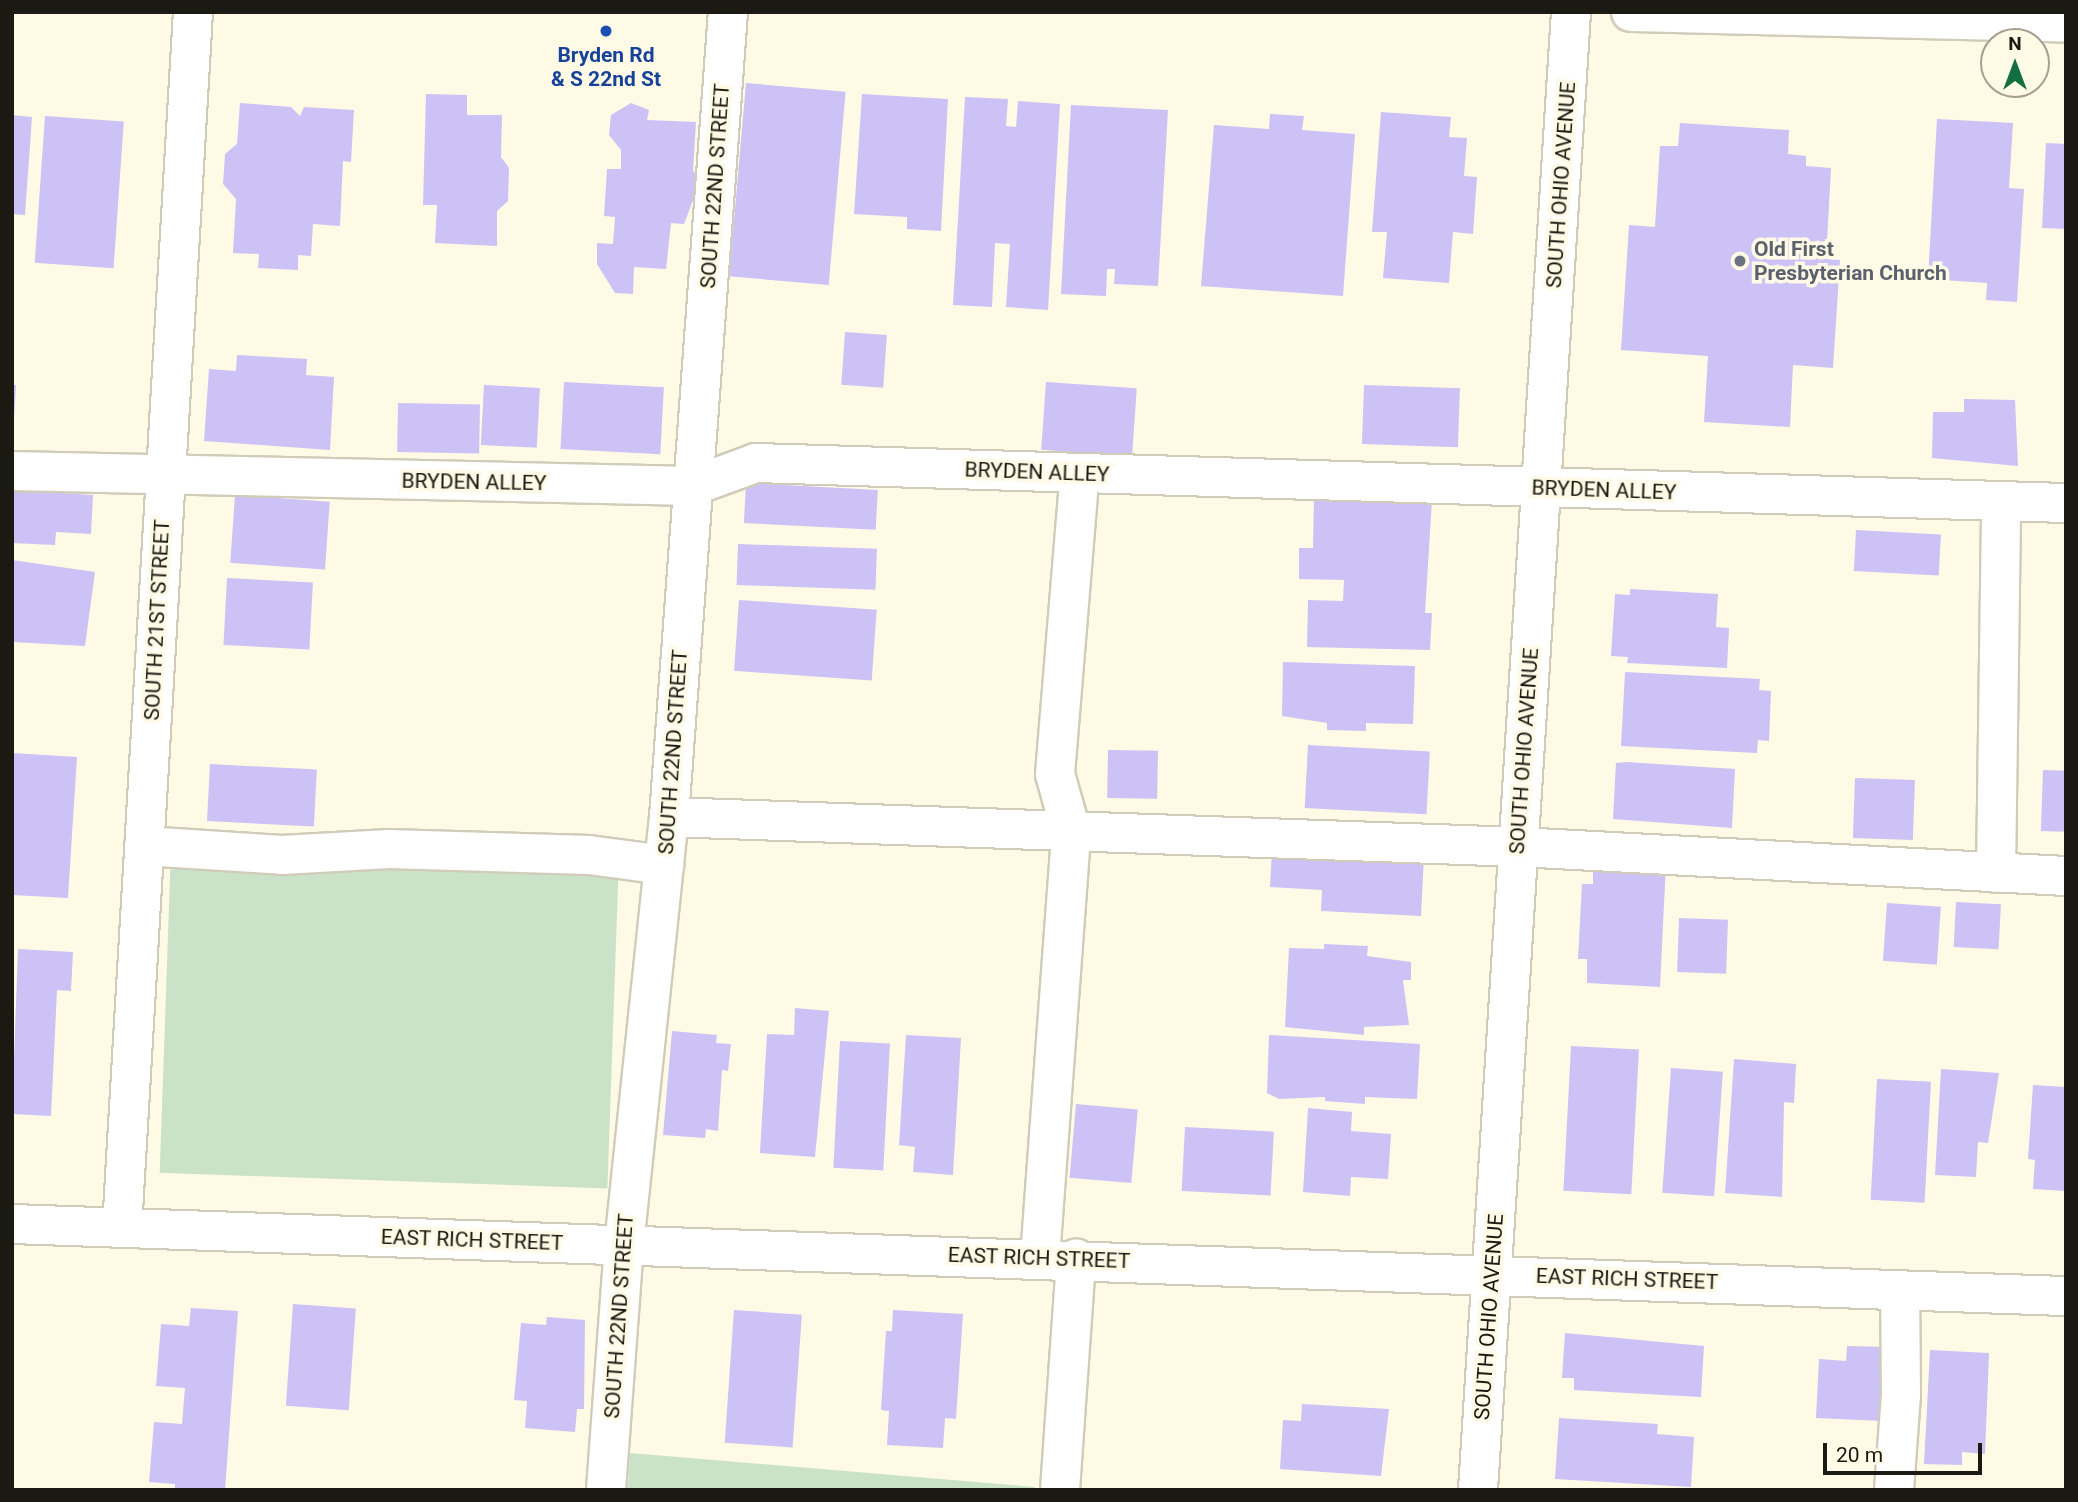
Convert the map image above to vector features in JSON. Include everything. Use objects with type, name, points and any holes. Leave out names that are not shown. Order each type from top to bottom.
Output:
[{"type":"street","name":"SOUTH 21ST STREET","points":[[121,1228],[193,12]]},
{"type":"street","name":"SOUTH 22ND STREET","points":[[606,1490],[624,1245],[668,817],[728,12]]},
{"type":"street","name":"SOUTH OHIO AVENUE","points":[[1478,1490],[1572,12]]},
{"type":"street","points":[[1631,12],[2066,23]]},
{"type":"street","name":"BRYDEN ALLEY","points":[[12,471],[166,477],[693,486],[756,463],[2066,503]]},
{"type":"street","points":[[1060,1490],[1058,1258],[1071,831],[1055,774],[1080,474]]},
{"type":"street","points":[[1996,873],[2001,501]]},
{"type":"street","points":[[668,817],[1518,847],[2066,876]]},
{"type":"street","points":[[144,846],[282,855],[389,849],[576,854],[664,865]]},
{"type":"street","name":"EAST RICH STREET","points":[[12,1224],[1492,1273],[2066,1296]]},
{"type":"street","points":[[1894,1490],[1901,1395],[1900,1290]]},
{"type":"green space","points":[[171,849],[619,865],[607,1188],[160,1173]]},
{"type":"green space","points":[[630,1453],[1035,1487],[1035,1490],[628,1490]]},
{"type":"building","points":[[746,83],[846,92],[829,285],[729,276]]},
{"type":"building","points":[[426,94],[467,95],[467,115],[502,115],[501,157],[509,168],[508,201],[497,211],[497,246],[435,243],[437,205],[423,205]]},
{"type":"building","points":[[862,94],[948,99],[941,231],[907,229],[907,217],[854,214]]},
{"type":"building","points":[[965,97],[1008,99],[1006,126],[1016,127],[1018,101],[1060,104],[1048,310],[1006,307],[1010,244],[995,243],[992,307],[953,305]]},
{"type":"building","points":[[240,103],[291,107],[300,116],[304,107],[354,110],[351,162],[343,161],[340,226],[313,224],[311,256],[298,255],[298,270],[258,268],[259,254],[233,253],[236,199],[223,184],[225,154],[237,144]]},
{"type":"building","points":[[631,103],[649,110],[647,120],[696,122],[693,170],[700,182],[684,224],[671,223],[666,269],[634,267],[633,294],[615,293],[597,264],[597,243],[613,244],[615,217],[604,216],[607,169],[621,169],[621,150],[609,135],[611,115]]},
{"type":"building","points":[[1071,105],[1168,110],[1158,286],[1114,284],[1115,269],[1107,269],[1106,296],[1061,294]]},
{"type":"building","points":[[1381,112],[1451,117],[1449,137],[1467,138],[1464,176],[1477,177],[1473,234],[1453,232],[1449,283],[1383,278],[1387,232],[1372,232]]},
{"type":"building","points":[[1270,114],[1304,116],[1302,130],[1355,134],[1343,296],[1201,286],[1214,125],[1269,129]]},
{"type":"building","points":[[12,115],[32,117],[25,215],[12,214]]},
{"type":"building","points":[[45,116],[124,122],[114,268],[35,263]]},
{"type":"building","points":[[1937,119],[2013,123],[2009,188],[2024,189],[2017,302],[1986,300],[1987,283],[1928,279]]},
{"type":"building","points":[[1680,123],[1789,130],[1788,154],[1806,156],[1806,166],[1831,168],[1826,259],[1840,260],[1833,368],[1793,365],[1790,427],[1704,422],[1708,356],[1621,350],[1629,225],[1655,227],[1660,146],[1678,146]]},
{"type":"building","points":[[2046,143],[2066,144],[2066,229],[2042,228]]},
{"type":"building","points":[[845,332],[887,335],[883,388],[841,385]]},
{"type":"building","points":[[237,355],[307,359],[306,375],[334,377],[330,450],[204,441],[209,369],[236,371]]},
{"type":"building","points":[[564,382],[664,387],[660,454],[560,449]]},
{"type":"building","points":[[1046,382],[1137,388],[1132,456],[1041,450]]},
{"type":"building","points":[[12,385],[16,385],[14,419],[12,419]]},
{"type":"building","points":[[484,385],[540,388],[537,448],[481,445]]},
{"type":"building","points":[[1364,385],[1460,388],[1458,447],[1362,444]]},
{"type":"building","points":[[1964,399],[2015,400],[2018,466],[1932,458],[1933,412],[1964,412]]},
{"type":"building","points":[[398,403],[480,404],[479,453],[397,452]]},
{"type":"building","points":[[746,483],[878,490],[876,530],[744,523]]},
{"type":"building","points":[[12,490],[93,495],[91,534],[56,532],[55,545],[12,543]]},
{"type":"building","points":[[235,495],[330,502],[325,569],[230,563]]},
{"type":"building","points":[[1314,497],[1432,500],[1425,613],[1432,613],[1430,650],[1307,647],[1308,600],[1343,601],[1344,580],[1299,579],[1299,548],[1313,548]]},
{"type":"building","points":[[1856,530],[1941,534],[1939,575],[1854,571]]},
{"type":"building","points":[[738,544],[877,549],[875,590],[737,585]]},
{"type":"building","points":[[12,560],[95,572],[85,646],[12,642]]},
{"type":"building","points":[[227,578],[313,583],[309,649],[223,645]]},
{"type":"building","points":[[1630,589],[1718,594],[1716,627],[1729,628],[1727,668],[1627,663],[1628,657],[1611,656],[1615,594],[1630,595]]},
{"type":"building","points":[[739,600],[877,610],[872,680],[734,671]]},
{"type":"building","points":[[1283,662],[1415,666],[1413,724],[1366,723],[1366,731],[1327,730],[1327,723],[1282,716]]},
{"type":"building","points":[[1625,672],[1760,679],[1759,690],[1771,691],[1769,741],[1758,740],[1757,753],[1621,746]]},
{"type":"building","points":[[1308,745],[1430,751],[1427,814],[1305,808]]},
{"type":"building","points":[[1108,750],[1158,751],[1157,799],[1107,798]]},
{"type":"building","points":[[12,753],[77,757],[68,898],[12,895]]},
{"type":"building","points":[[1616,763],[1735,769],[1732,828],[1613,819]]},
{"type":"building","points":[[210,764],[317,770],[314,827],[207,821]]},
{"type":"building","points":[[2043,770],[2066,771],[2064,832],[2041,831]]},
{"type":"building","points":[[1855,778],[1915,780],[1913,840],[1853,838]]},
{"type":"building","points":[[1272,849],[1424,856],[1421,916],[1321,911],[1322,890],[1270,887]]},
{"type":"building","points":[[1593,860],[1666,863],[1660,987],[1587,983],[1587,959],[1578,959],[1582,884],[1593,884]]},
{"type":"building","points":[[1956,902],[2001,904],[1999,949],[1954,947]]},
{"type":"building","points":[[1887,903],[1941,907],[1937,965],[1883,961]]},
{"type":"building","points":[[1679,918],[1728,920],[1726,974],[1677,972]]},
{"type":"building","points":[[1324,944],[1368,946],[1367,956],[1411,962],[1411,980],[1403,980],[1409,1025],[1364,1027],[1364,1035],[1285,1027],[1289,948],[1324,949]]},
{"type":"building","points":[[18,949],[73,952],[71,991],[57,990],[51,1116],[12,1114]]},
{"type":"building","points":[[795,1008],[829,1011],[815,1157],[760,1153],[767,1034],[794,1035]]},
{"type":"building","points":[[672,1031],[717,1035],[716,1043],[731,1044],[728,1071],[722,1070],[718,1131],[706,1129],[705,1138],[663,1135]]},
{"type":"building","points":[[906,1035],[961,1038],[953,1175],[913,1172],[915,1147],[899,1145]]},
{"type":"building","points":[[1269,1035],[1420,1044],[1417,1099],[1365,1097],[1365,1104],[1325,1101],[1325,1097],[1279,1099],[1267,1093]]},
{"type":"building","points":[[840,1041],[890,1044],[883,1170],[833,1168]]},
{"type":"building","points":[[1571,1046],[1639,1050],[1631,1194],[1563,1191]]},
{"type":"building","points":[[1734,1059],[1796,1064],[1794,1103],[1784,1102],[1782,1197],[1725,1193]]},
{"type":"building","points":[[1671,1068],[1723,1072],[1714,1196],[1662,1193]]},
{"type":"building","points":[[1941,1069],[1999,1073],[1988,1143],[1978,1142],[1976,1177],[1935,1175]]},
{"type":"building","points":[[1877,1079],[1931,1082],[1925,1203],[1871,1200]]},
{"type":"building","points":[[2033,1085],[2066,1087],[2066,1191],[2033,1189],[2035,1160],[2028,1159]]},
{"type":"building","points":[[1076,1104],[1138,1109],[1131,1183],[1070,1178]]},
{"type":"building","points":[[1308,1108],[1352,1112],[1351,1131],[1391,1134],[1388,1179],[1351,1177],[1350,1196],[1303,1192]]},
{"type":"building","points":[[1185,1127],[1274,1132],[1271,1196],[1182,1191]]},
{"type":"building","points":[[293,1304],[356,1308],[349,1410],[286,1406]]},
{"type":"building","points":[[191,1308],[238,1311],[225,1490],[175,1490],[175,1484],[149,1482],[154,1422],[182,1424],[185,1388],[156,1386],[161,1324],[189,1326]]},
{"type":"building","points":[[734,1310],[802,1315],[793,1447],[725,1443]]},
{"type":"building","points":[[893,1310],[963,1314],[956,1419],[945,1418],[943,1448],[887,1445],[889,1411],[881,1410],[886,1331],[892,1331]]},
{"type":"building","points":[[547,1317],[585,1320],[584,1409],[577,1409],[575,1432],[525,1428],[527,1401],[514,1400],[521,1323],[546,1325]]},
{"type":"building","points":[[1565,1333],[1704,1346],[1701,1397],[1574,1390],[1574,1378],[1562,1378]]},
{"type":"building","points":[[1847,1346],[1885,1347],[1883,1421],[1816,1418],[1819,1359],[1846,1361]]},
{"type":"building","points":[[1930,1350],[1989,1353],[1985,1454],[1962,1452],[1962,1465],[1924,1464]]},
{"type":"building","points":[[1302,1404],[1389,1409],[1381,1476],[1280,1469],[1283,1420],[1301,1421]]},
{"type":"building","points":[[1559,1418],[1658,1424],[1657,1434],[1694,1437],[1691,1487],[1555,1479]]},
{"type":"place","name":"Bryden Rd & S 22nd St","points":[[606,31]]},
{"type":"place","name":"Old First Presbyterian Church","points":[[1740,261]]}]
